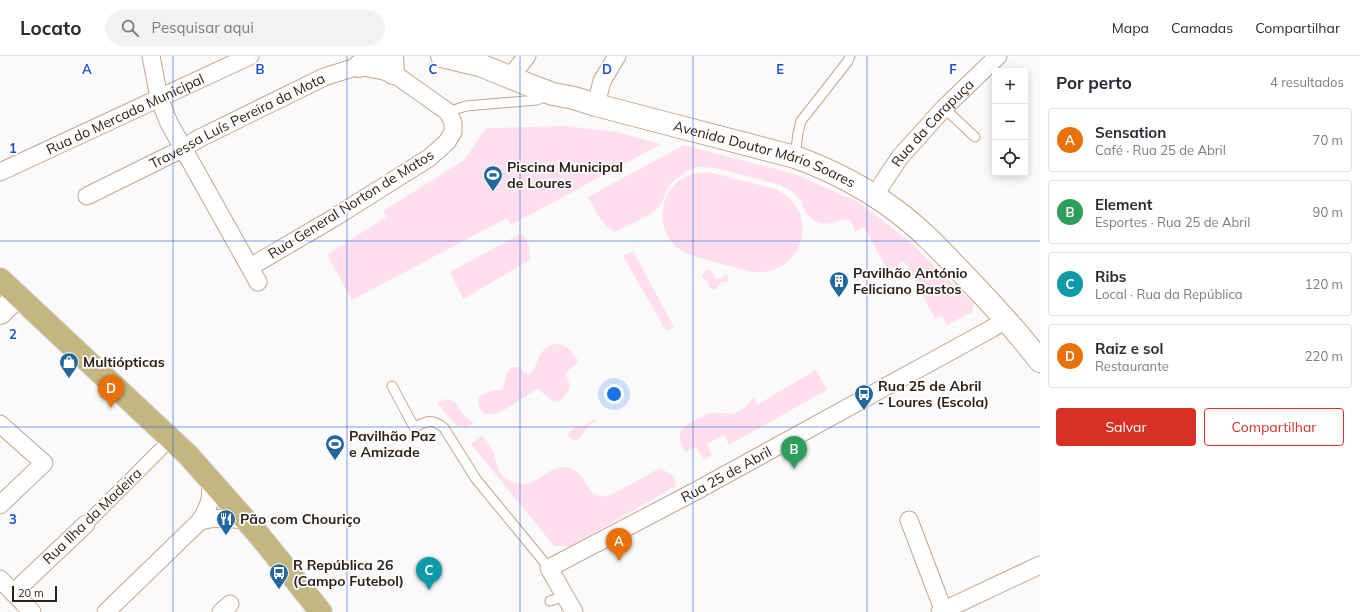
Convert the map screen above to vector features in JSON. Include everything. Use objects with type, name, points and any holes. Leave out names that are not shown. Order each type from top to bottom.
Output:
[{"type":"main road","points":[[0,279],[171,439],[210,479],[321,612]]},
{"type":"street","points":[[151,56],[159,98],[169,123],[184,148]]},
{"type":"street","name":"Rua do Mercado Municipal","points":[[0,172],[250,56]]},
{"type":"street","name":"Avenida Doutor Mário Soares","points":[[442,56],[472,61],[553,94],[574,98],[795,157],[842,177],[895,210],[935,245],[1006,319],[1040,361]]},
{"type":"street","points":[[510,77],[527,56]]},
{"type":"street","points":[[596,105],[602,81],[617,56]]},
{"type":"street","name":"Rua da Carapuça","points":[[874,196],[900,157],[944,108],[998,56]]},
{"type":"street","points":[[366,61],[389,62],[448,112]]},
{"type":"street","name":"Travessa Luís Pereira da Mota","points":[[87,196],[324,77],[366,61]]},
{"type":"street","name":"Rua General Norton de Matos","points":[[184,148],[254,274],[332,219],[438,151],[447,142],[453,132],[453,123],[448,112]]},
{"type":"street","points":[[0,313],[18,296]]},
{"type":"street","name":"Rua 25 de Abril","points":[[549,568],[700,488],[991,329],[1006,319]]},
{"type":"street","points":[[0,424],[44,463],[0,505]]},
{"type":"street","name":"Rua Ilha da Madeira","points":[[13,593],[86,524],[171,439]]},
{"type":"street","points":[[106,612],[200,521],[208,509],[212,493],[210,479]]},
{"type":"street","points":[[200,521],[212,518],[229,517],[246,521]]},
{"type":"street","points":[[909,520],[943,612],[1040,565]]},
{"type":"street","points":[[549,568],[558,599],[574,612]]},
{"type":"street","points":[[0,579],[32,612]]},
{"type":"lane","points":[[795,157],[801,121],[848,61],[850,56]]},
{"type":"lane","points":[[448,112],[466,106],[537,100],[553,94]]},
{"type":"lane","points":[[944,108],[975,137]]},
{"type":"lane","points":[[392,386],[414,428],[425,422],[432,421],[438,423],[444,428],[476,479],[549,568]]},
{"type":"shaded area","name":"Piscina Municipal de Loures","points":[[566,126],[617,132],[661,144],[511,225],[507,218],[352,300],[327,255],[386,217],[383,211],[464,160],[486,128]]},
{"type":"shaded area","points":[[684,145],[795,174],[858,202],[907,239],[974,304],[972,312],[947,325],[942,316],[935,319],[904,261],[888,271],[864,227],[855,232],[850,221],[841,220],[822,223],[815,221],[808,215],[801,204],[803,203],[791,191],[780,185],[716,168],[698,167],[684,172],[684,175],[672,182],[662,203],[655,211],[615,232],[606,226],[599,217],[588,197]]},
{"type":"shaded area","points":[[704,172],[775,189],[785,194],[790,199],[798,210],[802,221],[802,233],[800,245],[794,255],[785,264],[774,270],[752,272],[695,256],[675,246],[669,239],[663,222],[664,204],[667,195],[681,179]]},
{"type":"shaded area","points":[[522,233],[529,245],[530,260],[463,299],[450,272]]},
{"type":"shaded area","points":[[633,251],[674,327],[666,331],[623,256]]},
{"type":"shaded area","points":[[709,270],[712,272],[715,279],[720,279],[725,275],[729,280],[727,282],[722,282],[716,289],[711,289],[707,281],[702,276],[705,271]]},
{"type":"shaded area","points":[[555,344],[562,345],[568,349],[578,360],[566,374],[570,387],[561,401],[558,402],[552,400],[538,389],[499,412],[491,414],[485,413],[480,408],[478,402],[481,395],[488,392],[501,390],[503,388],[507,373],[512,367],[520,367],[525,373],[530,374],[534,369],[541,353],[548,347]]},
{"type":"shaded area","points":[[816,370],[827,390],[729,445],[724,435],[707,444],[712,455],[704,460],[696,447],[685,452],[680,441],[680,432],[686,425],[711,413],[717,412],[729,414],[738,412],[754,397],[758,404]]},
{"type":"shaded area","points":[[446,399],[455,402],[464,415],[474,423],[466,427],[456,425],[437,403]]},
{"type":"shaded area","points":[[595,419],[596,421],[588,426],[579,439],[574,441],[568,436],[574,428],[587,424]]},
{"type":"shaded area","points":[[482,436],[493,451],[499,471],[509,480],[518,483],[526,484],[533,482],[552,470],[566,467],[574,469],[591,490],[602,496],[611,495],[660,468],[674,476],[676,486],[571,546],[554,546],[471,444]]},
{"type":"place","name":"Piscina Municipal de Loures","points":[[493,192]]},
{"type":"place","name":"Pavilhão António Feliciano Bastos","points":[[839,298]]},
{"type":"place","name":"Multiópticas","points":[[69,379]]},
{"type":"place","name":"Raiz e sol","points":[[111,408]]},
{"type":"place","name":"Rua 25 de Abril - Loures (Escola)","points":[[864,411]]},
{"type":"place","name":"Pavilhão Paz e Amizade","points":[[335,461]]},
{"type":"place","name":"Element","points":[[794,469]]},
{"type":"place","name":"Pão com Chouriço","points":[[226,536]]},
{"type":"place","name":"Sensation","points":[[619,561]]},
{"type":"place","name":"R República 26 (Campo Futebol)","points":[[279,590]]},
{"type":"place","name":"Ribs","points":[[429,590]]}]
